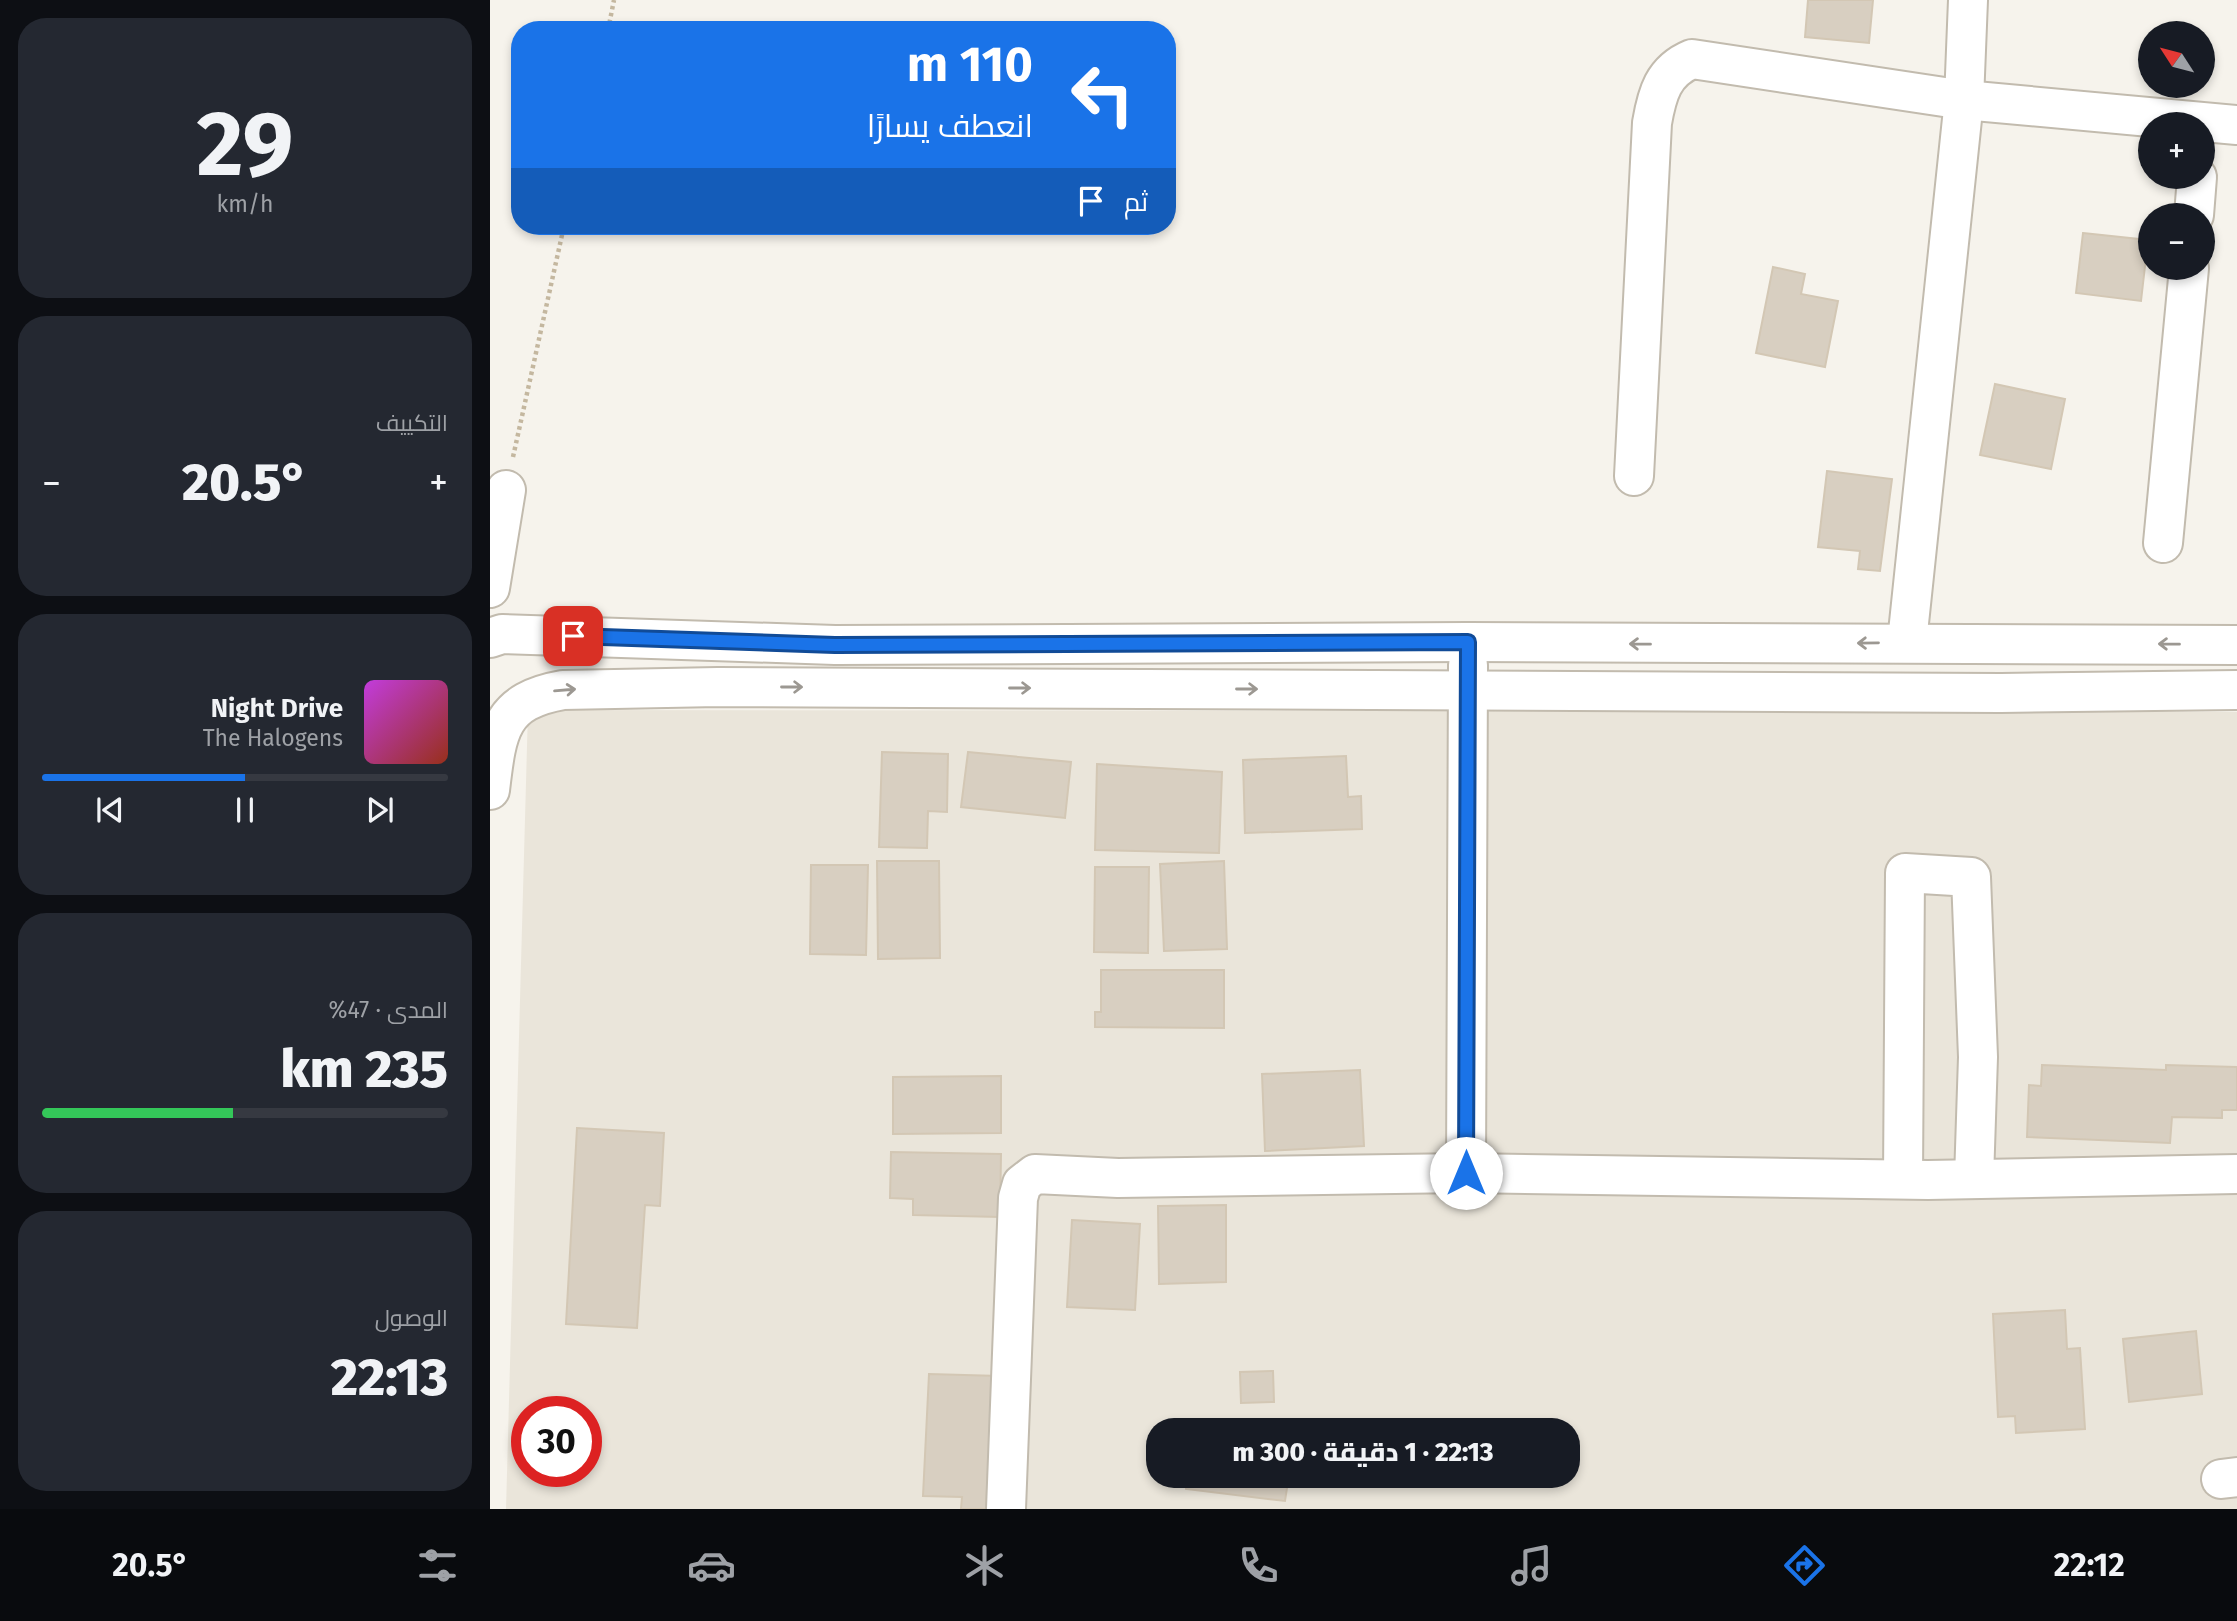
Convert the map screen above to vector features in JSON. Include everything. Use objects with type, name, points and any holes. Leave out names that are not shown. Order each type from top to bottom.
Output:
[{"type":"street","points":[[1908,642],[1964,100],[1968,0]]},
{"type":"street","points":[[1634,476],[1652,123],[1657,97],[1666,77],[1677,65],[1692,59],[1964,100],[2138,117]]},
{"type":"street","points":[[2163,543],[2188,280]]},
{"type":"street","points":[[490,588],[506,490]]},
{"type":"street","points":[[490,638],[502,634],[835,645],[1468,642],[1738,645],[1908,642],[2237,645]]},
{"type":"street","points":[[1466,1173],[1468,642]]},
{"type":"street","points":[[490,790],[500,735],[502,698],[586,689],[1468,692],[2237,690]]},
{"type":"street","points":[[1903,1179],[1905,873],[1971,877],[1978,1057],[1974,1179]]},
{"type":"street","points":[[1006,1509],[1018,1198],[1022,1184],[1035,1174],[1118,1178],[1466,1173],[1903,1179],[2237,1174]]},
{"type":"path","points":[[610,21],[614,0]]},
{"type":"path","points":[[506,490],[562,235]]},
{"type":"shaded area","points":[[528,710],[2237,712],[2237,1509],[506,1509]]},
{"type":"building","points":[[1808,0],[1873,0],[1869,43],[1805,37]]},
{"type":"building","points":[[2083,233],[2138,239],[2138,280],[2143,280],[2141,301],[2076,293]]},
{"type":"building","points":[[1773,267],[1805,274],[1801,294],[1838,301],[1825,367],[1756,353]]},
{"type":"building","points":[[1995,384],[2065,399],[2051,469],[1980,455]]},
{"type":"building","points":[[1827,471],[1892,479],[1880,571],[1858,569],[1860,551],[1818,547]]},
{"type":"building","points":[[882,752],[948,754],[947,812],[928,811],[927,848],[879,847]]},
{"type":"building","points":[[968,752],[1071,762],[1065,818],[961,807]]},
{"type":"building","points":[[1346,756],[1348,797],[1361,796],[1362,829],[1245,833],[1243,760]]},
{"type":"building","points":[[1097,764],[1222,772],[1219,853],[1095,850]]},
{"type":"building","points":[[877,861],[939,861],[940,958],[878,959]]},
{"type":"building","points":[[1224,861],[1227,949],[1164,951],[1160,864]]},
{"type":"building","points":[[811,865],[868,865],[866,955],[810,954]]},
{"type":"building","points":[[1095,867],[1149,867],[1148,953],[1094,952]]},
{"type":"building","points":[[1101,970],[1224,970],[1224,1028],[1095,1027],[1095,1012],[1101,1012]]},
{"type":"building","points":[[2042,1065],[2166,1070],[2166,1065],[2237,1067],[2237,1110],[2222,1110],[2222,1118],[2172,1117],[2170,1143],[2027,1137],[2029,1085],[2041,1086]]},
{"type":"building","points":[[1360,1070],[1364,1146],[1265,1151],[1262,1074]]},
{"type":"building","points":[[1001,1076],[1001,1133],[893,1134],[893,1077]]},
{"type":"building","points":[[577,1128],[664,1133],[660,1206],[645,1205],[637,1328],[566,1324]]},
{"type":"building","points":[[891,1152],[1001,1154],[1000,1217],[913,1215],[913,1199],[890,1198]]},
{"type":"building","points":[[1226,1205],[1226,1282],[1159,1284],[1158,1206]]},
{"type":"building","points":[[1072,1220],[1140,1224],[1135,1310],[1067,1307]]},
{"type":"building","points":[[2065,1310],[2067,1349],[2080,1348],[2085,1429],[2016,1433],[2015,1416],[1998,1417],[1993,1314]]},
{"type":"building","points":[[2196,1331],[2202,1394],[2129,1402],[2123,1339]]},
{"type":"building","points":[[1273,1371],[1274,1402],[1241,1403],[1240,1372]]},
{"type":"building","points":[[929,1374],[999,1376],[992,1396],[986,1509],[961,1509],[962,1497],[923,1496]]},
{"type":"building","points":[[1186,1488],[1287,1488],[1285,1501]]},
{"type":"route","points":[[573,636],[835,645],[1468,642],[1466,1173]]}]
